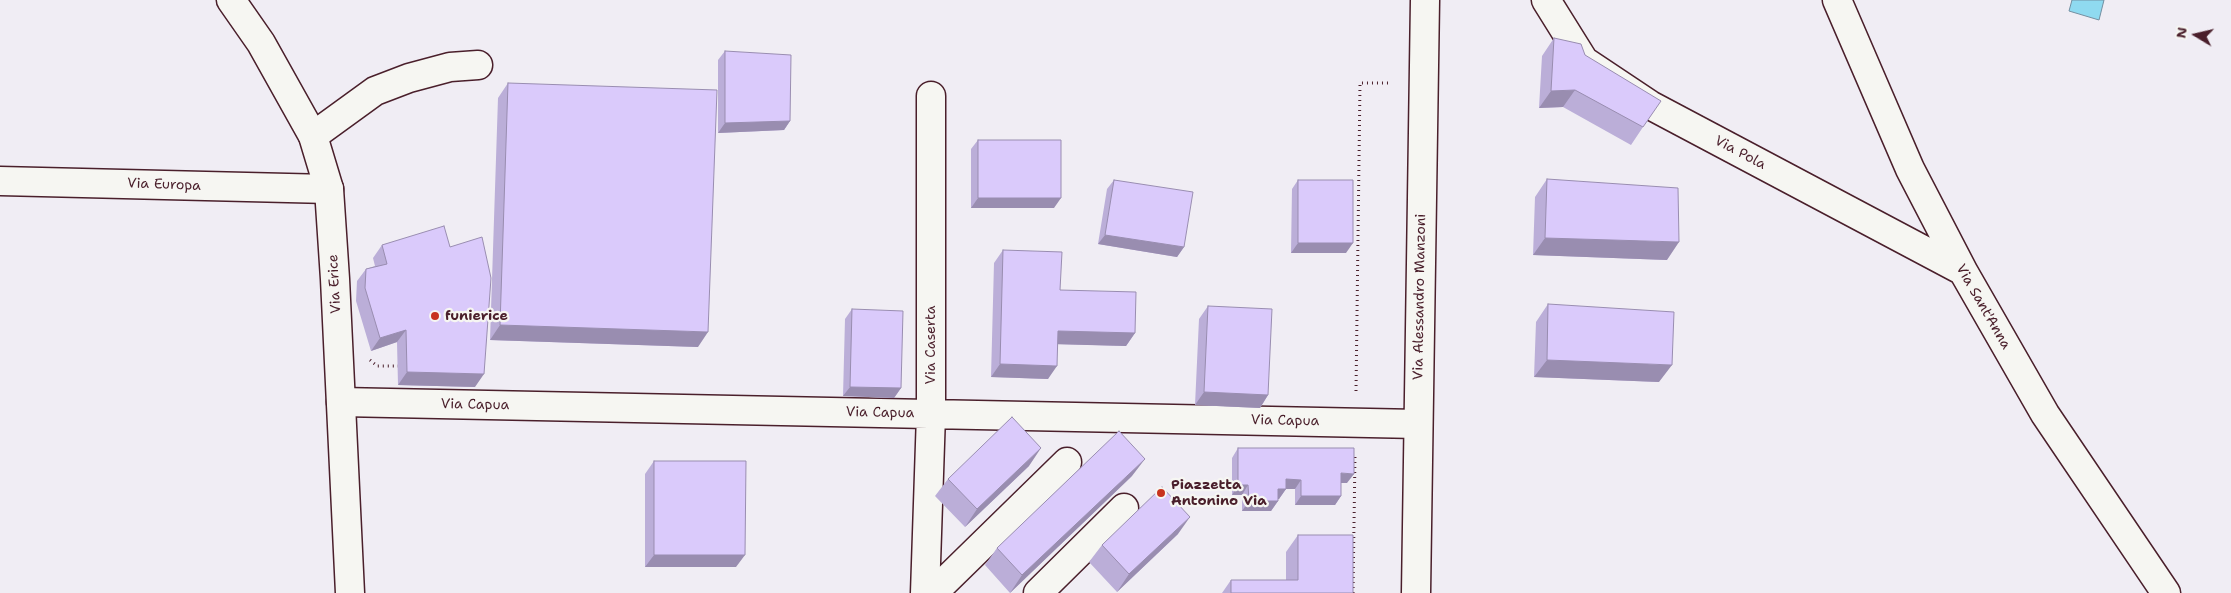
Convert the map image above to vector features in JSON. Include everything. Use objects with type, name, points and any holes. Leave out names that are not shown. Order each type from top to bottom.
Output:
[{"type":"street","name":"Via Erice","points":[[231,0],[261,43],[313,136],[329,189],[336,279],[350,593]]},
{"type":"street","name":"Via Alessandro Manzoni","points":[[1416,593],[1425,0]]},
{"type":"street","name":"Via Pola","points":[[1546,0],[1584,61],[1650,105],[1962,271]]},
{"type":"street","name":"Via Sant'Anna","points":[[1837,0],[1910,169],[1962,271],[2045,414],[2166,593]]},
{"type":"street","points":[[313,136],[376,91],[409,78],[450,67],[478,65]]},
{"type":"street","name":"Via Caserta","points":[[925,593],[931,414],[931,96]]},
{"type":"street","name":"Via Europa","points":[[0,180],[329,189]]},
{"type":"street","name":"Via Capua","points":[[341,402],[1418,424]]},
{"type":"street","points":[[934,593],[1067,462]]},
{"type":"street","points":[[1038,593],[1124,508]]},
{"type":"path","points":[[1353,593],[1360,83],[1391,83]]},
{"type":"path","points":[[370,360],[377,366],[398,366]]},
{"type":"water","points":[[2072,0],[2104,0],[2099,20],[2069,11]]},
{"type":"building","points":[[1554,38],[1581,44],[1585,55],[1661,101],[1643,127],[1575,90],[1551,91]]},
{"type":"building","points":[[725,51],[791,55],[790,121],[725,123]]},
{"type":"building","points":[[508,83],[717,90],[708,332],[500,325]]},
{"type":"building","points":[[978,140],[1061,140],[1061,198],[978,198]]},
{"type":"building","points":[[1547,179],[1678,188],[1679,242],[1545,238]]},
{"type":"building","points":[[1114,180],[1193,192],[1184,247],[1105,235]]},
{"type":"building","points":[[1298,180],[1353,180],[1353,243],[1298,243]]},
{"type":"building","name":"funierice","points":[[444,226],[450,247],[482,237],[491,278],[484,374],[407,372],[406,330],[380,338],[365,288],[366,269],[387,264],[382,245]]},
{"type":"building","points":[[1003,250],[1062,252],[1060,290],[1136,292],[1135,333],[1058,331],[1057,366],[1000,364]]},
{"type":"building","points":[[1548,304],[1674,312],[1672,365],[1547,360]]},
{"type":"building","points":[[1208,306],[1272,309],[1268,395],[1204,392]]},
{"type":"building","points":[[852,309],[903,311],[901,388],[850,387]]},
{"type":"building","points":[[1012,417],[1041,448],[977,509],[948,479]]},
{"type":"building","points":[[1119,431],[1145,459],[1022,575],[997,548]]},
{"type":"building","points":[[1238,448],[1354,448],[1354,474],[1341,473],[1341,496],[1301,496],[1301,480],[1286,479],[1286,489],[1278,489],[1278,501],[1249,501],[1248,485],[1238,485]]},
{"type":"building","points":[[654,461],[746,461],[745,555],[654,555]]},
{"type":"building","points":[[1162,487],[1190,517],[1129,574],[1102,545]]},
{"type":"building","points":[[1298,535],[1353,535],[1353,593],[1231,593],[1231,580],[1298,580]]},
{"type":"place","name":"funierice","points":[[435,316]]},
{"type":"place","name":"Piazzetta Antonino Via","points":[[1161,493]]}]
